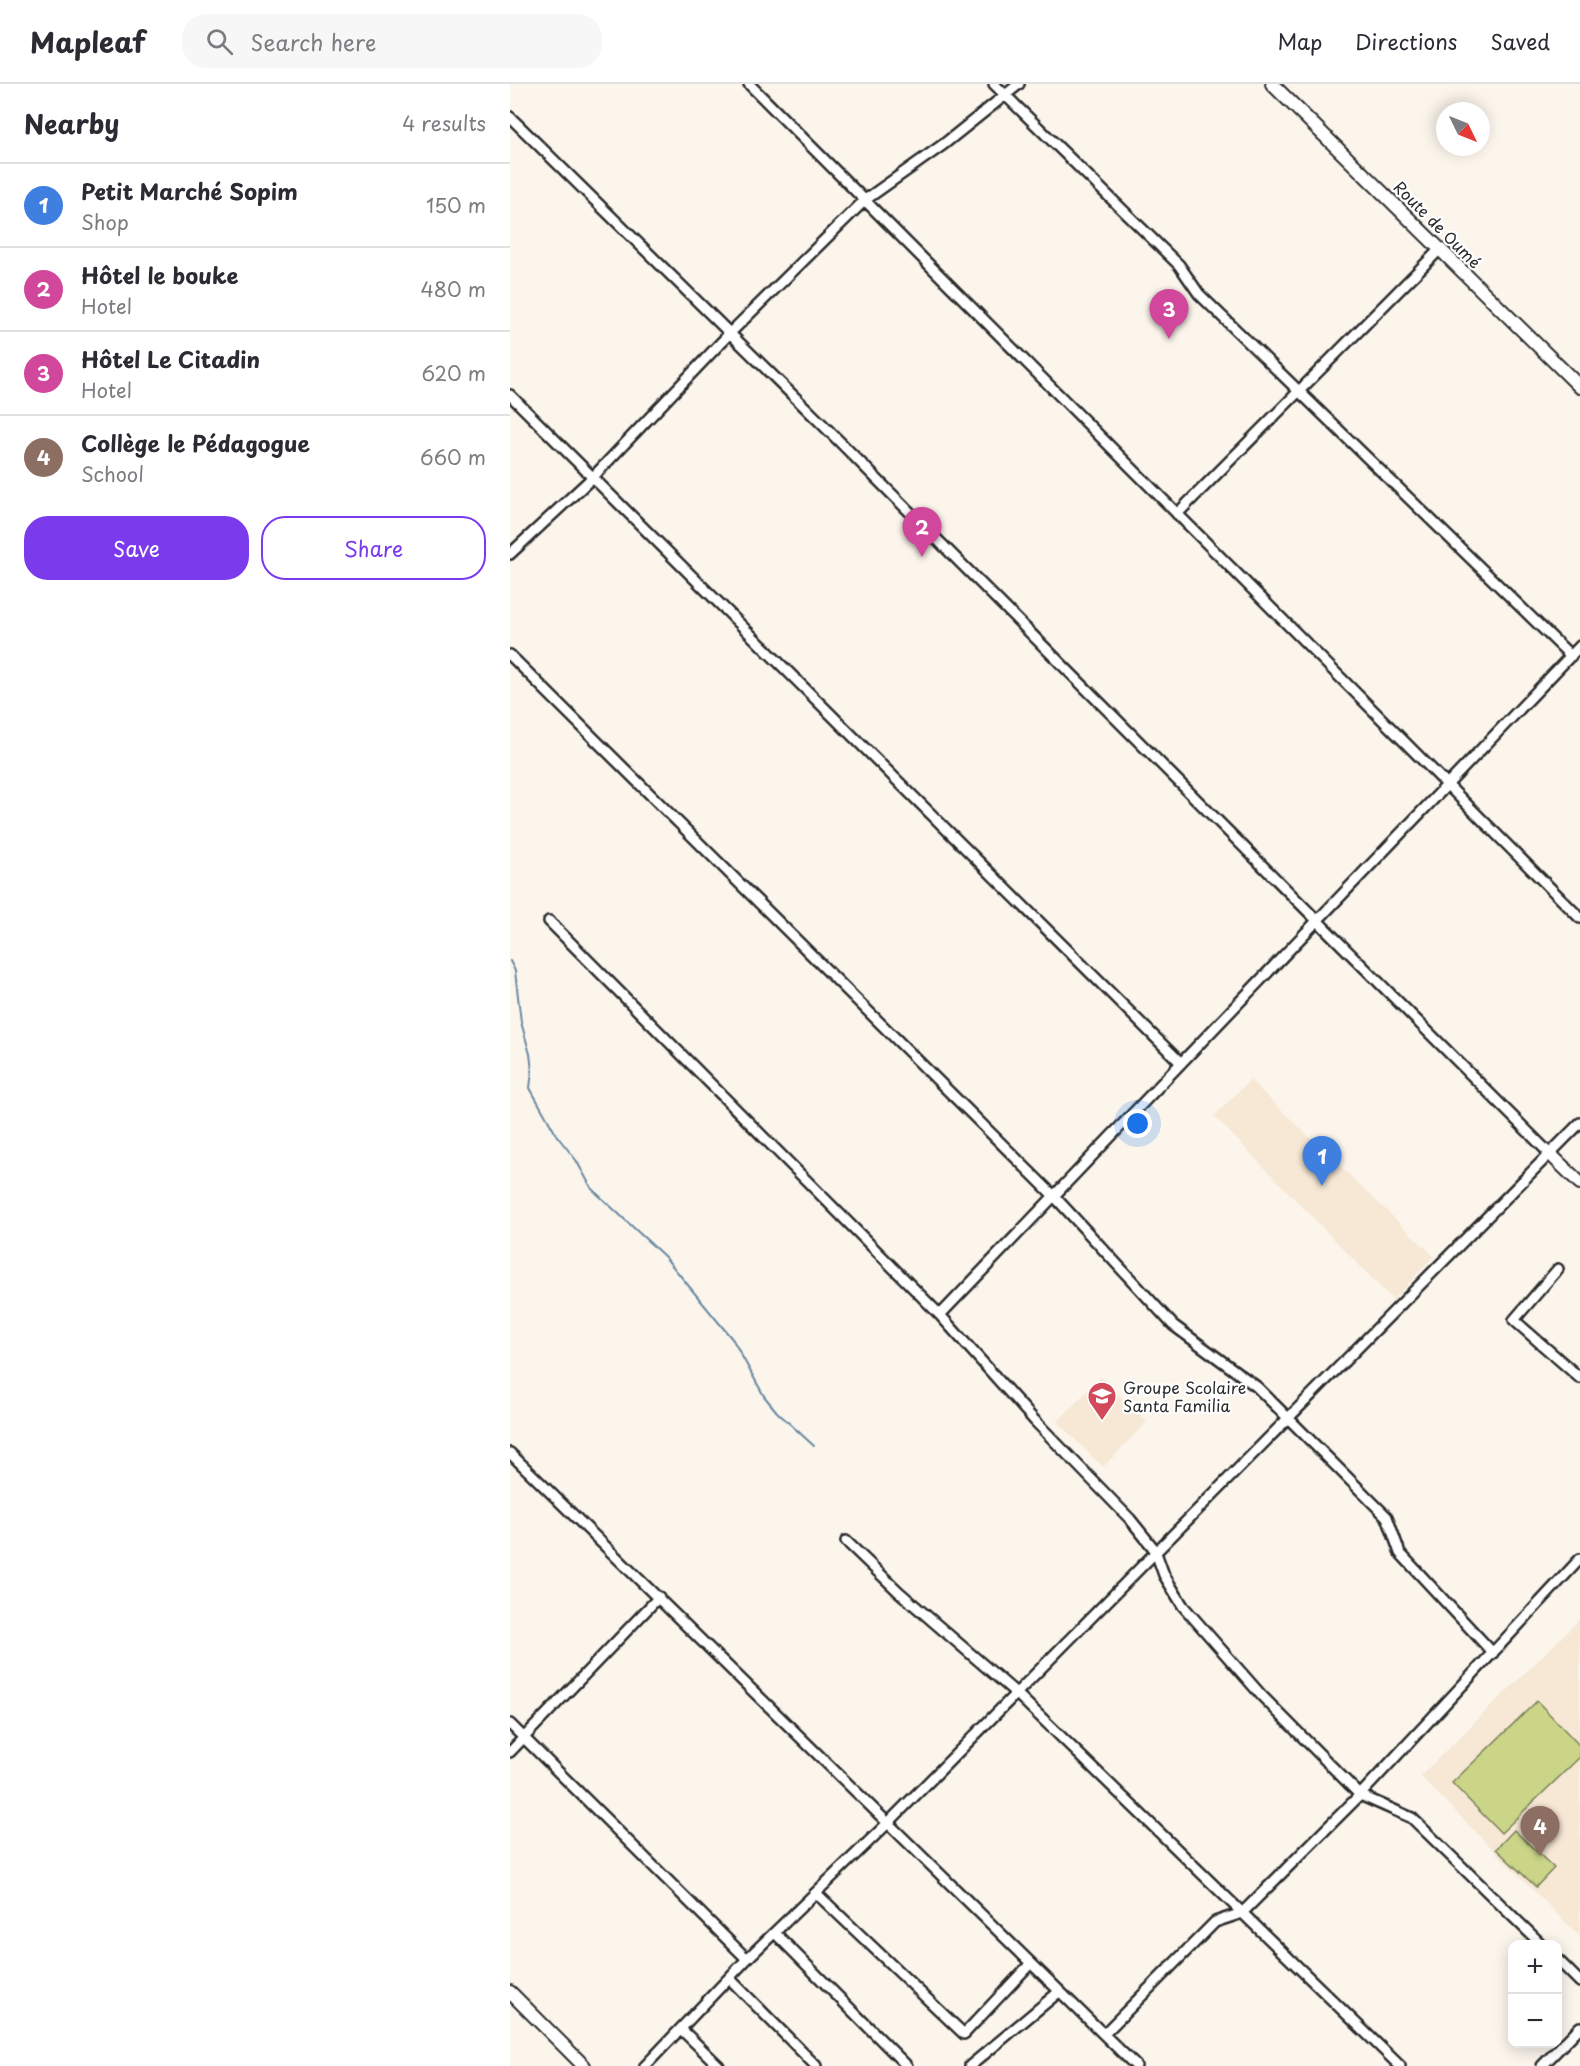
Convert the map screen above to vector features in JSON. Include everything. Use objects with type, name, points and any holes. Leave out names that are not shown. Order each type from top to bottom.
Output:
[{"type":"street","points":[[749,84],[1580,918]]},
{"type":"street","points":[[994,84],[1179,265],[1199,294],[1570,656]]},
{"type":"street","points":[[510,554],[593,477],[730,333],[865,200],[1019,84]]},
{"type":"street","name":"Route de Oumé","points":[[1272,84],[1580,387]]},
{"type":"street","points":[[510,117],[730,333],[1580,1183]]},
{"type":"street","points":[[1177,514],[1440,249]]},
{"type":"street","points":[[510,395],[1181,1063]]},
{"type":"street","points":[[940,1315],[1580,646]]},
{"type":"street","points":[[510,656],[1054,1196],[1173,1325],[1257,1387],[1289,1417],[1387,1517],[1400,1553],[1493,1653]]},
{"type":"street","points":[[549,921],[940,1315],[1035,1421],[1130,1519],[1155,1550],[1164,1575],[1183,1606],[1262,1696],[1360,1795],[1412,1818],[1538,1940]]},
{"type":"street","points":[[645,2066],[747,1959],[889,1822],[1155,1550],[1580,1123]]},
{"type":"street","points":[[1558,1269],[1514,1320],[1580,1378]]},
{"type":"street","points":[[510,1453],[1136,2066]]},
{"type":"street","points":[[846,1541],[898,1592],[1016,1693],[1401,2066]]},
{"type":"street","points":[[1104,2034],[1215,1922],[1242,1913],[1360,1795],[1580,1559]]},
{"type":"street","points":[[510,1752],[659,1597]]},
{"type":"street","points":[[510,1724],[747,1959]]},
{"type":"street","points":[[816,1893],[964,2034],[1031,1963]]},
{"type":"street","points":[[775,1933],[907,2066]]},
{"type":"street","points":[[1562,1965],[1580,1982]]},
{"type":"street","points":[[729,1978],[816,2066]]},
{"type":"street","points":[[970,2066],[1060,1991]]},
{"type":"street","points":[[510,1992],[584,2066]]},
{"type":"street","points":[[1542,2066],[1580,2027]]},
{"type":"street","points":[[681,2029],[719,2066]]},
{"type":"shaded area","points":[[1250,1080],[1434,1256],[1393,1300],[1214,1116]]},
{"type":"shaded area","name":"Groupe Scolaire Santa Familia","points":[[1101,1377],[1147,1422],[1103,1467],[1057,1422]]},
{"type":"shaded area","points":[[1580,1619],[1580,1937],[1420,1776]]},
{"type":"green space","points":[[1537,1701],[1580,1746],[1580,1757],[1501,1833],[1452,1783]]},
{"type":"green space","points":[[1514,1830],[1554,1868],[1536,1887],[1496,1849]]},
{"type":"waterway","points":[[510,961],[515,971],[521,1022],[530,1054],[532,1071],[530,1088],[557,1136],[576,1160],[592,1189],[665,1257],[733,1340],[764,1396],[777,1412],[814,1446]]},
{"type":"place","name":"Hôtel Le Citadin","points":[[1169,339]]},
{"type":"place","name":"Hôtel le bouke","points":[[922,557]]},
{"type":"place","name":"Petit Marché Sopim","points":[[1322,1186]]},
{"type":"place","name":"Groupe Scolaire Santa Familia","points":[[1102,1422]]},
{"type":"place","name":"Collège le Pédagogue","points":[[1540,1856]]}]
